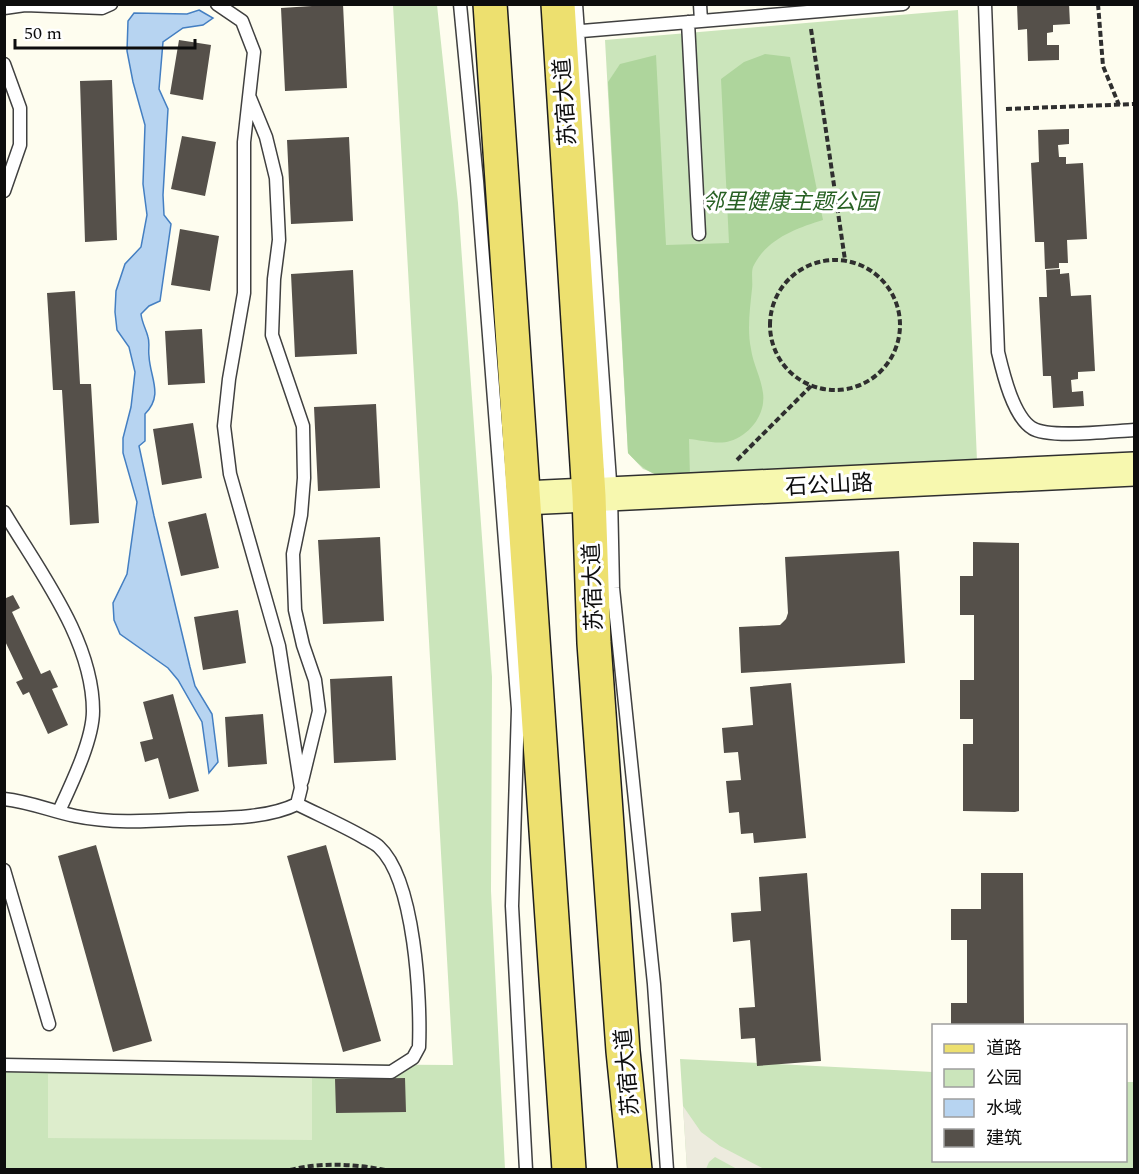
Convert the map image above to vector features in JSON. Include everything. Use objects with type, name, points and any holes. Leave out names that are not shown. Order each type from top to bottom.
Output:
[{"type":"main road","points":[[490,4],[569,1170]]},
{"type":"main road","name":"苏宿大道","points":[[565,23],[600,495],[595,655],[623,1051],[635,1170]]},
{"type":"street","name":"石公山路","points":[[524,498],[1134,469]]},
{"type":"lane","points":[[4,8],[25,6],[102,8],[111,4]]},
{"type":"lane","points":[[217,4],[242,21],[254,52],[244,141],[244,293],[229,379],[224,426],[230,474],[279,646],[301,788]]},
{"type":"lane","points":[[460,4],[477,180],[518,709],[512,906],[526,1170]]},
{"type":"lane","points":[[565,23],[576,4]]},
{"type":"lane","points":[[699,234],[695,22],[700,4]]},
{"type":"lane","points":[[565,23],[695,22],[903,4]]},
{"type":"lane","points":[[985,4],[998,352],[1004,375],[1016,408],[1032,428],[1052,434],[1134,430]]},
{"type":"lane","points":[[4,64],[20,108],[20,144],[4,191]]},
{"type":"lane","points":[[4,799],[27,801],[75,816],[114,822],[228,818],[284,811],[297,804],[319,711],[315,680],[303,645],[295,610],[292,554],[301,515],[304,478],[303,426],[272,335],[273,288],[279,240],[276,177],[266,137],[249,96]]},
{"type":"lane","points":[[600,495],[613,588],[654,984],[667,1170]]},
{"type":"lane","points":[[4,512],[66,617],[88,668],[93,713],[87,739],[72,781],[58,811]]},
{"type":"lane","points":[[4,1065],[391,1072],[413,1058],[419,1047],[416,967],[405,898],[397,874],[379,847],[344,826],[297,804]]},
{"type":"lane","points":[[4,870],[48,1024]]},
{"type":"path","points":[[1098,4],[1103,66],[1119,105]]},
{"type":"path","points":[[808,12],[845,260]]},
{"type":"path","points":[[989,110],[1134,104]]},
{"type":"path","points":[[824,260],[845,260],[864,266],[881,279],[893,296],[899,316],[899,338],[891,359],[875,376],[856,387],[833,391],[811,386],[792,375],[778,357],[771,337],[770,316],[776,297],[787,279],[804,267],[824,260]]},
{"type":"path","points":[[707,490],[811,386]]},
{"type":"path","points":[[290,1170],[304,1166],[346,1164],[386,1170]]},
{"type":"green space","points":[[393,5],[437,5],[458,203],[492,677],[491,891],[505,1169],[5,1170],[5,1062],[453,1065]]},
{"type":"green space","name":"邻里健康主题公园","points":[[958,10],[977,461],[667,478],[643,469],[628,453],[605,40]]},
{"type":"green space","points":[[765,54],[790,57],[823,220],[793,231],[774,242],[759,257],[753,267],[749,334],[752,355],[763,393],[762,409],[755,423],[744,434],[726,442],[689,439],[690,477],[663,476],[642,467],[628,453],[608,82],[620,64],[656,55],[666,245],[729,243],[721,79],[744,62]]},
{"type":"green space","points":[[680,1059],[932,1072],[932,1162],[1127,1162],[1127,1082],[1134,1082],[1134,1169],[687,1169]]},
{"type":"green space","points":[[48,1074],[312,1076],[312,1140],[48,1138]]},
{"type":"shaded area","points":[[683,1106],[701,1132],[720,1146],[764,1169],[737,1169],[715,1157],[706,1169],[687,1169]]},
{"type":"water","points":[[199,10],[213,18],[203,25],[183,28],[163,42],[159,89],[168,109],[163,195],[164,215],[171,224],[160,301],[149,306],[141,314],[149,339],[155,393],[151,407],[145,414],[145,441],[139,446],[195,686],[212,714],[218,762],[209,773],[202,722],[178,680],[168,668],[120,634],[114,620],[113,603],[127,574],[137,502],[123,453],[123,438],[131,407],[135,372],[129,347],[117,330],[116,291],[125,264],[141,247],[147,215],[143,184],[145,125],[127,51],[128,21],[134,13],[187,14]]},
{"type":"building","points":[[343,4],[347,88],[285,91],[281,8]]},
{"type":"building","points":[[1017,4],[1069,4],[1070,24],[1053,25],[1053,32],[1047,33],[1047,45],[1059,45],[1059,60],[1028,61],[1027,29],[1018,30]]},
{"type":"building","points":[[179,40],[211,45],[203,100],[170,94]]},
{"type":"building","points":[[112,80],[117,240],[85,242],[80,81]]},
{"type":"building","points":[[1069,129],[1069,144],[1058,145],[1059,157],[1066,157],[1066,164],[1083,163],[1087,239],[1067,240],[1068,263],[1059,263],[1059,268],[1045,269],[1044,242],[1035,242],[1031,163],[1039,162],[1038,130]]},
{"type":"building","points":[[182,136],[216,142],[205,196],[171,189]]},
{"type":"building","points":[[349,137],[353,221],[291,224],[287,140]]},
{"type":"building","points":[[180,229],[219,236],[210,291],[171,285]]},
{"type":"building","points":[[1060,269],[1060,274],[1069,273],[1071,296],[1091,295],[1095,371],[1078,372],[1078,379],[1071,380],[1072,392],[1083,391],[1084,406],[1053,408],[1051,376],[1043,376],[1039,297],[1047,297],[1046,270]]},
{"type":"building","points":[[353,270],[357,354],[295,357],[291,274]]},
{"type":"building","points":[[75,291],[80,384],[91,384],[99,523],[70,525],[62,390],[53,390],[47,293]]},
{"type":"building","points":[[202,329],[205,383],[168,385],[165,331]]},
{"type":"building","points":[[376,404],[380,488],[318,491],[314,407]]},
{"type":"building","points":[[193,423],[202,478],[162,485],[153,429]]},
{"type":"building","points":[[206,513],[219,568],[181,576],[168,522]]},
{"type":"building","points":[[380,537],[384,621],[323,624],[318,540]]},
{"type":"building","points":[[973,542],[1019,543],[1019,811],[1015,812],[963,811],[963,744],[973,744],[973,719],[960,719],[960,680],[974,680],[974,615],[960,615],[960,576],[973,576]]},
{"type":"building","points":[[899,551],[905,663],[741,673],[739,627],[780,625],[786,619],[788,613],[785,557]]},
{"type":"building","points":[[4,594],[6,598],[13,595],[20,608],[12,612],[41,674],[50,670],[58,687],[52,689],[68,725],[48,734],[29,692],[23,695],[16,682],[23,679],[4,639]]},
{"type":"building","points":[[238,610],[246,663],[203,670],[194,617]]},
{"type":"building","points":[[392,676],[396,760],[334,763],[330,679]]},
{"type":"building","points":[[791,683],[806,838],[754,843],[753,833],[741,834],[739,812],[729,813],[726,781],[741,780],[738,752],[724,753],[722,728],[753,725],[750,687]]},
{"type":"building","points":[[173,694],[199,791],[169,799],[158,758],[145,762],[140,742],[153,739],[143,702]]},
{"type":"building","points":[[263,714],[267,764],[228,767],[225,717]]},
{"type":"building","points":[[96,845],[152,1041],[113,1052],[58,856]]},
{"type":"building","points":[[326,845],[381,1041],[343,1052],[287,856]]},
{"type":"building","points":[[807,873],[821,1061],[757,1066],[755,1038],[741,1039],[739,1008],[755,1007],[750,940],[733,942],[731,913],[761,911],[759,877]]},
{"type":"building","points":[[981,873],[1023,873],[1024,1024],[951,1024],[951,1003],[967,1003],[967,940],[951,940],[951,909],[981,909]]},
{"type":"building","points":[[405,1078],[406,1112],[336,1113],[335,1079]]}]
